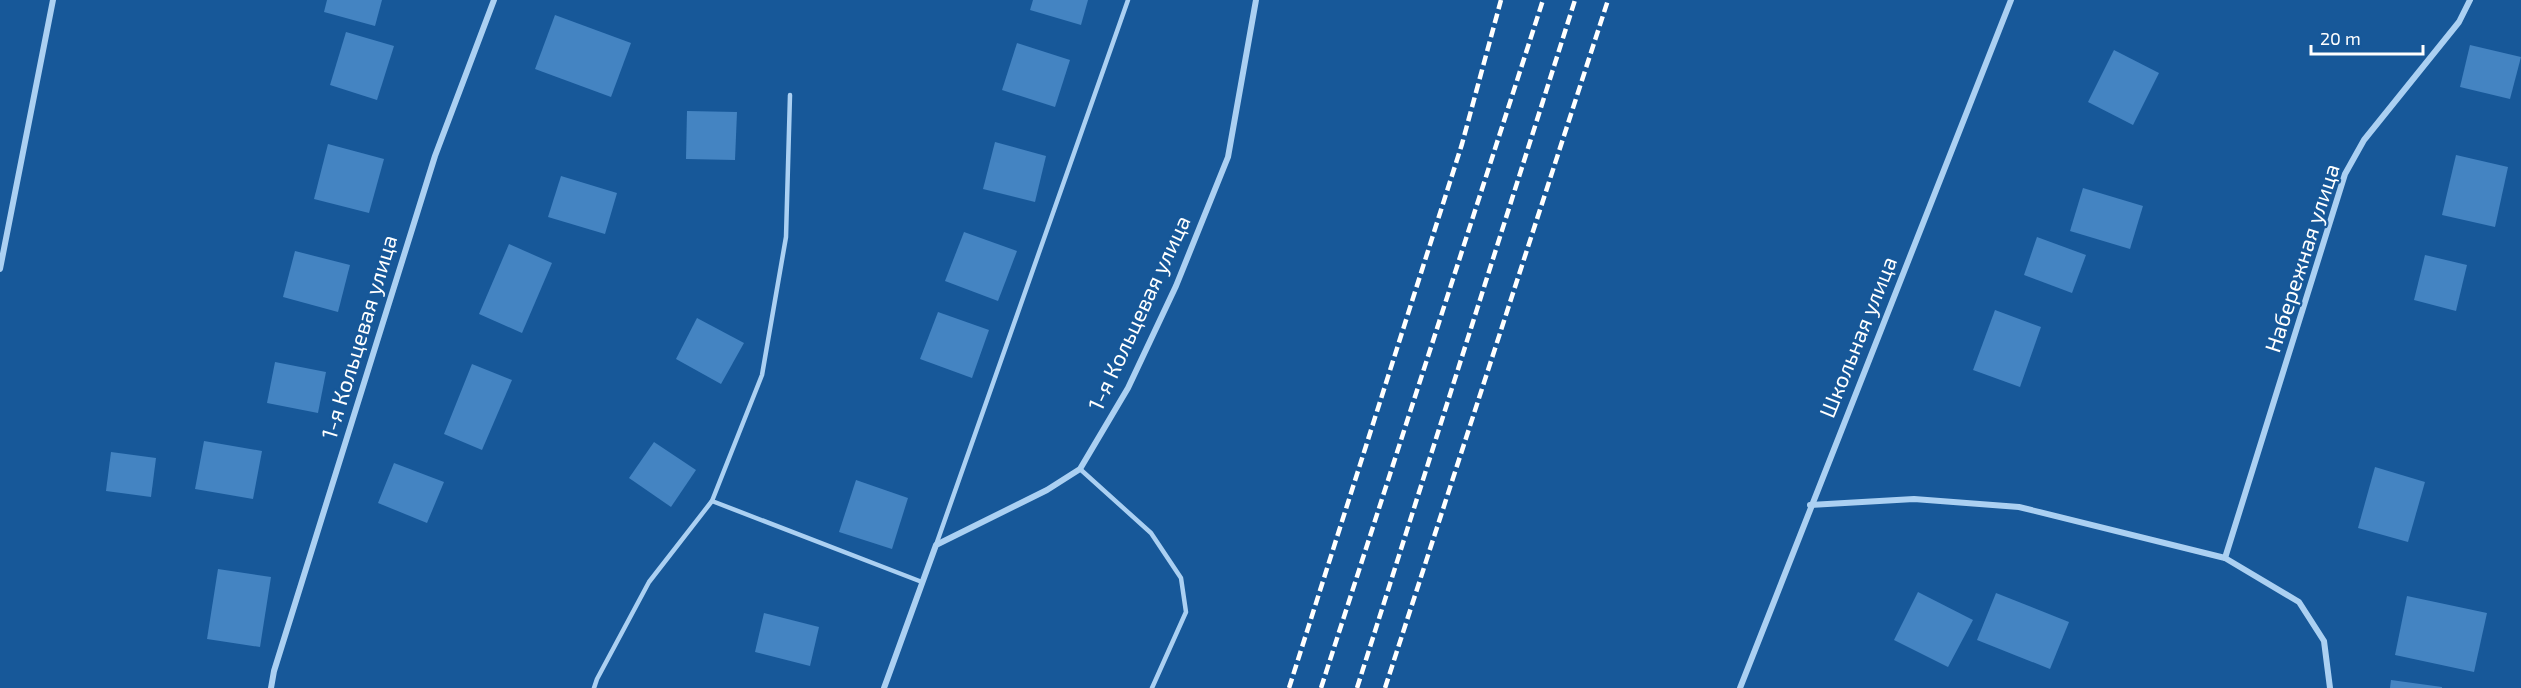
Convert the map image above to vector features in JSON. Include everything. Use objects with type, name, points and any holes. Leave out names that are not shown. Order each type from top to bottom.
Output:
[{"type":"street","points":[[0,269],[53,0]]},
{"type":"street","name":"1-я Кольцевая улица","points":[[271,688],[281,649],[435,156],[494,0]]},
{"type":"street","name":"1-я Кольцевая улица","points":[[936,544],[1047,490],[1080,469],[1128,388],[1176,286],[1228,157],[1256,0]]},
{"type":"street","name":"Школьная улица","points":[[1740,688],[1810,505],[2011,0]]},
{"type":"street","name":"Набережная улица","points":[[2225,558],[2345,174],[2364,140],[2459,22],[2470,0]]},
{"type":"street","points":[[1810,505],[1914,500],[2019,507],[2225,558],[2299,602],[2324,641],[2330,688]]},
{"type":"street","points":[[884,688],[936,544]]},
{"type":"lane","points":[[936,544],[1128,0]]},
{"type":"lane","points":[[594,688],[649,582],[712,501],[762,375],[786,237],[790,95]]},
{"type":"lane","points":[[1080,469],[1151,533],[1181,578],[1186,612],[1152,688]]},
{"type":"lane","points":[[712,501],[922,582]]},
{"type":"building","points":[[327,0],[382,0],[375,26],[324,12]]},
{"type":"building","points":[[1033,0],[1088,0],[1081,25],[1030,10]]},
{"type":"building","points":[[555,15],[631,43],[611,97],[535,69]]},
{"type":"building","points":[[346,32],[394,46],[377,100],[330,85]]},
{"type":"building","points":[[1017,43],[1070,60],[1055,107],[1002,90]]},
{"type":"building","points":[[2470,45],[2521,57],[2510,99],[2460,87]]},
{"type":"building","points":[[2114,50],[2159,73],[2133,125],[2088,102]]},
{"type":"building","points":[[687,111],[737,112],[735,160],[686,159]]},
{"type":"building","points":[[995,142],[1046,156],[1035,202],[983,189]]},
{"type":"building","points":[[328,144],[384,159],[369,213],[314,199]]},
{"type":"building","points":[[2456,155],[2508,167],[2495,227],[2442,215]]},
{"type":"building","points":[[561,176],[617,193],[605,234],[548,217]]},
{"type":"building","points":[[2083,188],[2143,206],[2130,249],[2070,231]]},
{"type":"building","points":[[964,232],[1017,251],[998,301],[945,281]]},
{"type":"building","points":[[2037,237],[2086,255],[2072,293],[2024,275]]},
{"type":"building","points":[[509,244],[552,263],[522,333],[479,314]]},
{"type":"building","points":[[295,251],[350,265],[338,312],[283,297]]},
{"type":"building","points":[[2425,255],[2467,265],[2456,311],[2414,300]]},
{"type":"building","points":[[1995,310],[2041,327],[2020,387],[1973,370]]},
{"type":"building","points":[[938,312],[989,330],[972,378],[920,359]]},
{"type":"building","points":[[697,318],[744,343],[721,384],[676,359]]},
{"type":"building","points":[[275,362],[326,372],[318,413],[267,403]]},
{"type":"building","points":[[472,364],[512,380],[482,450],[444,434]]},
{"type":"building","points":[[204,441],[262,451],[253,499],[195,489]]},
{"type":"building","points":[[654,442],[696,470],[671,507],[629,478]]},
{"type":"building","points":[[111,452],[156,458],[151,497],[106,491]]},
{"type":"building","points":[[394,463],[444,482],[427,523],[378,503]]},
{"type":"building","points":[[2375,467],[2425,482],[2408,542],[2358,528]]},
{"type":"building","points":[[856,480],[908,498],[892,549],[839,532]]},
{"type":"building","points":[[218,569],[271,577],[260,647],[207,639]]},
{"type":"building","points":[[1918,592],[1973,620],[1948,667],[1894,640]]},
{"type":"building","points":[[1996,593],[2069,622],[2050,669],[1977,640]]},
{"type":"building","points":[[2407,596],[2487,613],[2474,672],[2395,655]]},
{"type":"building","points":[[764,613],[819,627],[810,666],[755,652]]},
{"type":"building","points":[[2391,680],[2442,687],[2442,688],[2390,688]]},
{"type":"railway","points":[[1289,688],[1462,144],[1501,0]]},
{"type":"railway","points":[[1321,688],[1543,0]]},
{"type":"railway","points":[[1357,688],[1575,0]]},
{"type":"railway","points":[[1385,688],[1608,0]]}]
